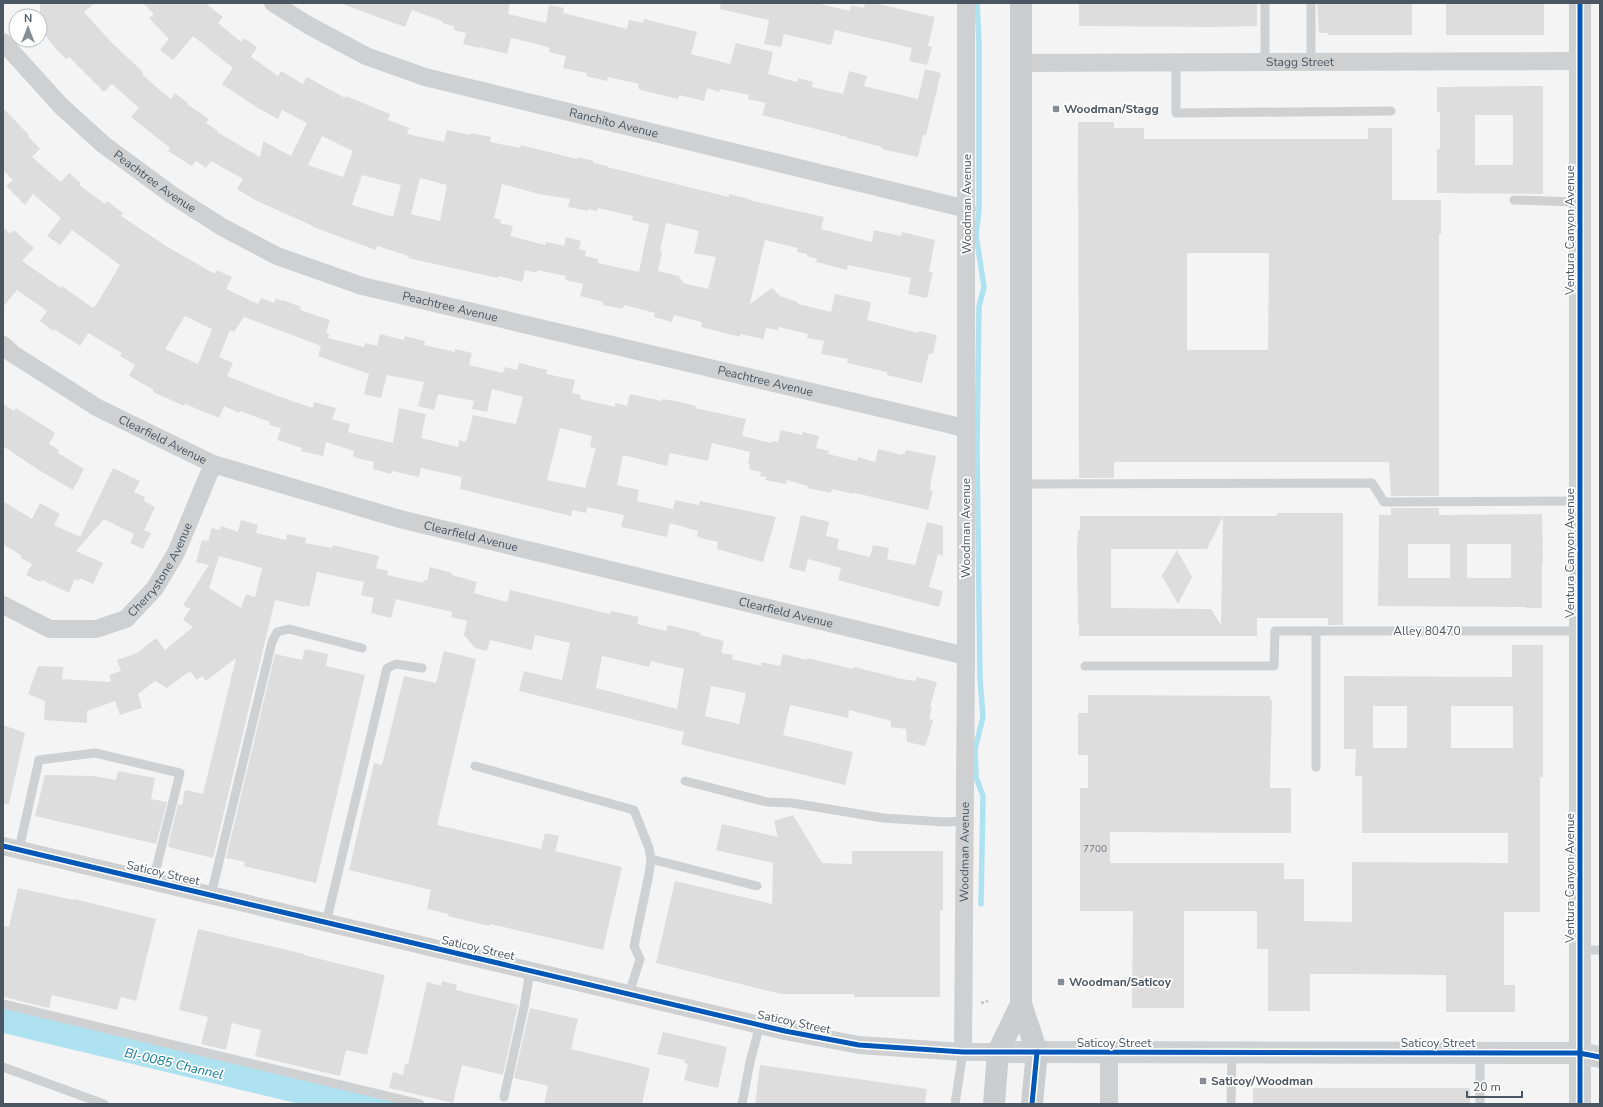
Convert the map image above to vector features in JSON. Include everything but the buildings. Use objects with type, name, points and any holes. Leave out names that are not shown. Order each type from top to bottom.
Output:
[{"type":"main road","points":[[1021,3],[1021,1004],[1037,1052],[1032,1104]]},
{"type":"main road","points":[[994,1104],[998,1052],[1021,1004]]},
{"type":"street","name":"Ranchito Avenue","points":[[273,3],[308,25],[366,56],[425,78],[967,209]]},
{"type":"street","name":"Woodman Avenue","points":[[963,1052],[966,656],[966,3]]},
{"type":"street","name":"Ventura Canyon Avenue","points":[[1580,3],[1579,631],[1590,950],[1590,1055],[1580,1104]]},
{"type":"street","name":"Peachtree Avenue","points":[[3,42],[61,106],[104,145],[172,195],[222,227],[277,256],[362,286],[966,429]]},
{"type":"street","name":"Stagg Street","points":[[1021,63],[1580,61]]},
{"type":"street","name":"Clearfield Avenue","points":[[3,345],[13,354],[98,408],[214,464],[400,519],[966,656]]},
{"type":"street","name":"Cherrystone Avenue","points":[[3,605],[50,629],[96,629],[126,619],[155,588],[176,553],[214,464]]},
{"type":"street","name":"Saticoy Street","points":[[11,847],[785,1032],[859,1045],[963,1052],[1480,1053],[1590,1055]]},
{"type":"street","points":[[1108,1104],[1109,1053]]},
{"type":"lane","points":[[1265,3],[1265,62]]},
{"type":"lane","points":[[1311,3],[1311,62]]},
{"type":"lane","points":[[1176,62],[1176,113],[1391,111]]},
{"type":"lane","points":[[1514,200],[1580,202]]},
{"type":"lane","points":[[1021,484],[1372,483],[1384,502],[1580,501]]},
{"type":"lane","points":[[211,895],[272,642],[277,632],[289,629],[362,648]]},
{"type":"lane","name":"Alley 80470","points":[[1085,666],[1274,666],[1275,631],[1579,631]]},
{"type":"lane","points":[[1316,631],[1316,767]]},
{"type":"lane","points":[[326,922],[387,668],[396,664],[422,668]]},
{"type":"lane","points":[[11,847],[39,760],[96,753],[180,772],[154,881]]},
{"type":"lane","points":[[475,766],[634,810],[649,848],[651,860],[634,946],[640,959],[629,994]]},
{"type":"lane","points":[[685,781],[767,802],[792,804],[883,818],[944,822],[965,821]]},
{"type":"lane","points":[[651,860],[757,886]]},
{"type":"lane","points":[[504,1097],[524,1007],[530,971]]},
{"type":"lane","points":[[3,1004],[420,1104]]},
{"type":"lane","points":[[742,1104],[750,1062],[760,1025]]},
{"type":"lane","points":[[956,1104],[963,1052]]},
{"type":"lane","points":[[1231,1104],[1232,1053]]},
{"type":"lane","points":[[1480,1053],[1480,1104]]},
{"type":"lane","points":[[3,1067],[104,1104]]},
{"type":"water","name":"BI-0085 Channel","points":[[3,1008],[404,1104],[300,1104],[3,1033]]},
{"type":"waterway","points":[[977,3],[979,42],[979,210],[976,235],[984,287],[979,307],[977,448],[980,678],[983,717],[975,749],[976,777],[983,796],[981,904]]},
{"type":"cycle path","points":[[1580,3],[1580,1104]]},
{"type":"cycle path","points":[[3,846],[785,1031],[859,1045],[963,1052],[1579,1053],[1600,1057]]},
{"type":"cycle path","points":[[1032,1104],[1037,1052]]},
{"type":"place","name":"Woodman/Stagg","points":[[1056,109]]},
{"type":"place","name":"Woodman/Saticoy","points":[[1061,982]]},
{"type":"place","name":"Saticoy/Woodman","points":[[1203,1081]]}]
